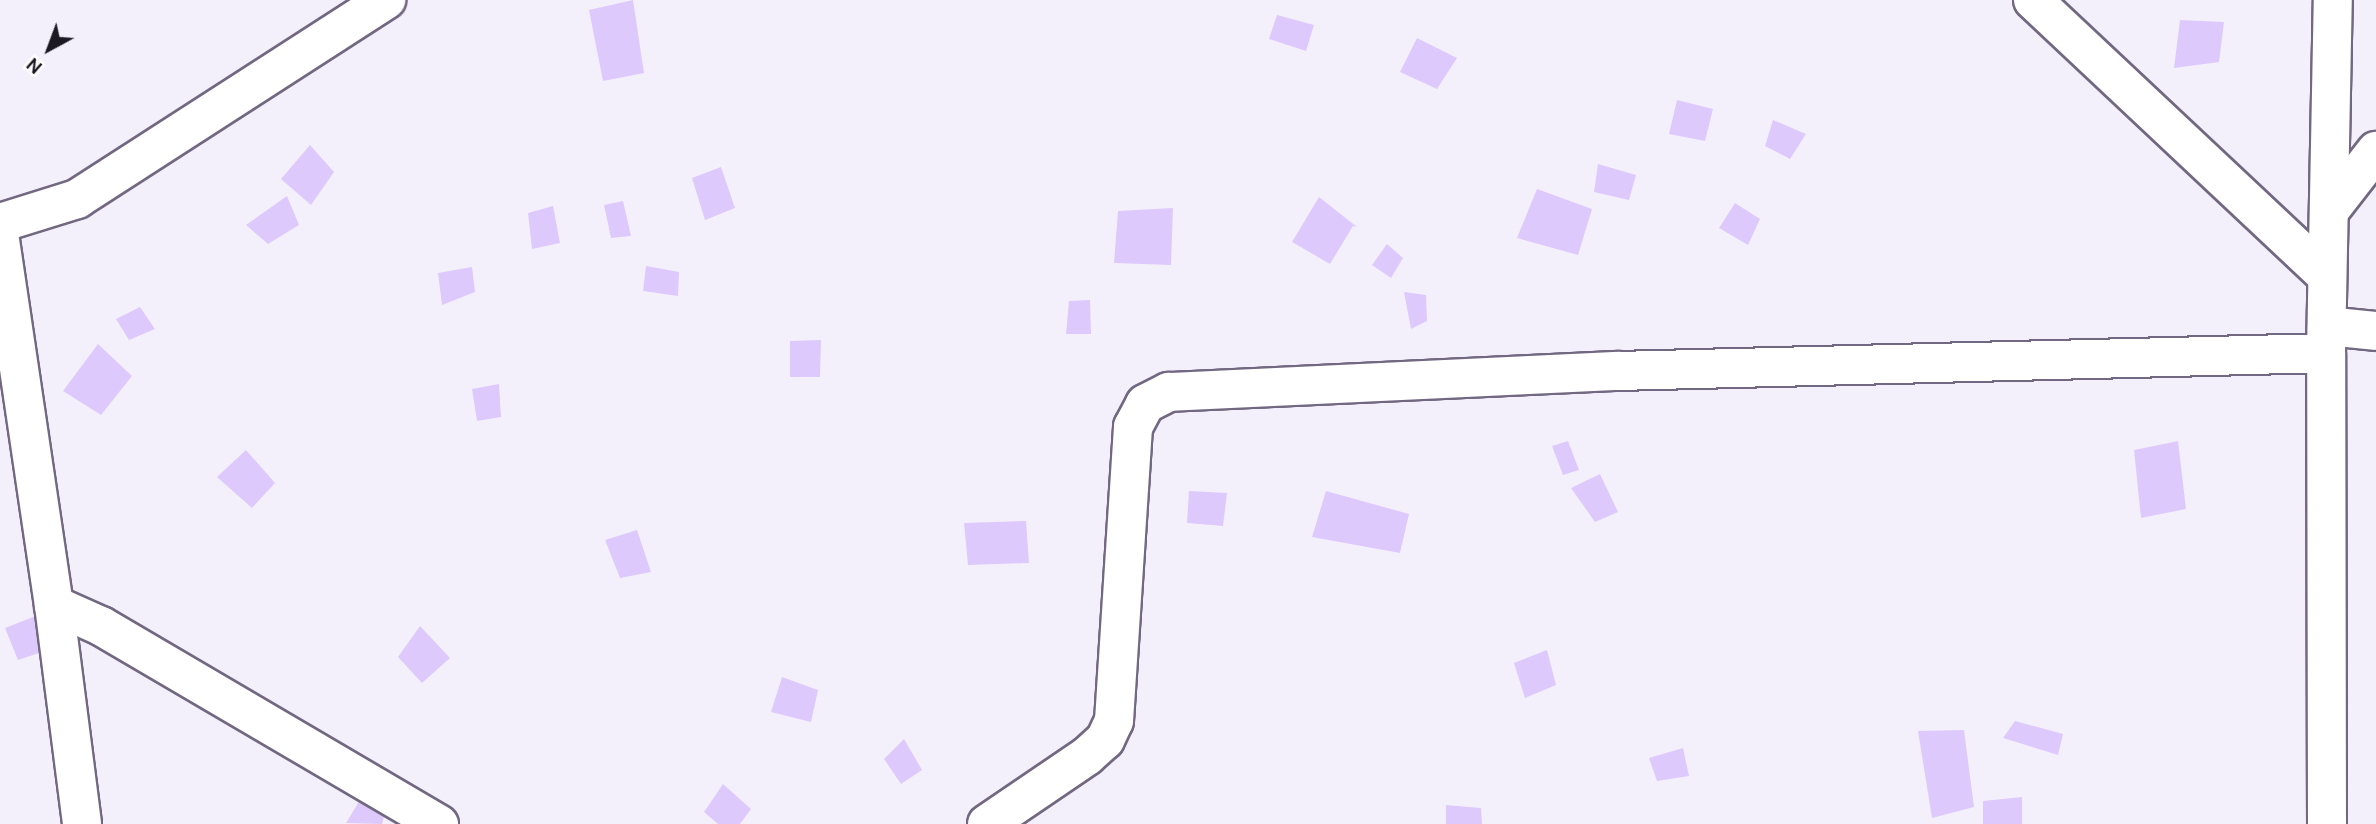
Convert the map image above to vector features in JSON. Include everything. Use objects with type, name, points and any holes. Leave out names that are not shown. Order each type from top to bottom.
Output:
[{"type":"street","points":[[0,223],[77,199],[386,0]]},
{"type":"street","points":[[2033,0],[2327,276]]},
{"type":"street","points":[[2327,824],[2326,339],[2333,0]]},
{"type":"street","points":[[2330,210],[2376,151]]},
{"type":"street","points":[[0,240],[54,605],[82,824]]},
{"type":"street","points":[[987,824],[1087,756],[1105,740],[1114,721],[1133,427],[1145,404],[1169,392],[2326,339],[2376,331]]},
{"type":"street","points":[[54,605],[100,626],[439,824]]},
{"type":"building","points":[[633,0],[644,73],[603,81],[589,10]]},
{"type":"building","points":[[1277,15],[1314,25],[1306,51],[1269,39]]},
{"type":"building","points":[[2180,20],[2224,22],[2219,62],[2174,68]]},
{"type":"building","points":[[1417,38],[1457,58],[1437,89],[1400,72]]},
{"type":"building","points":[[1677,100],[1713,109],[1705,141],[1669,134]]},
{"type":"building","points":[[1773,120],[1806,134],[1790,159],[1765,146]]},
{"type":"building","points":[[310,145],[334,172],[311,205],[281,179]]},
{"type":"building","points":[[1598,164],[1636,175],[1629,200],[1594,192]]},
{"type":"building","points":[[721,167],[735,208],[705,220],[692,178]]},
{"type":"building","points":[[1537,189],[1592,209],[1578,255],[1517,238]]},
{"type":"building","points":[[287,196],[299,225],[268,244],[246,225]]},
{"type":"building","points":[[1319,197],[1357,227],[1353,226],[1330,264],[1292,242]]},
{"type":"building","points":[[623,201],[631,236],[611,238],[604,205]]},
{"type":"building","points":[[1735,203],[1760,219],[1748,245],[1719,228]]},
{"type":"building","points":[[553,206],[560,243],[532,249],[528,213]]},
{"type":"building","points":[[1173,208],[1171,265],[1114,263],[1118,211]]},
{"type":"building","points":[[1387,244],[1403,258],[1391,278],[1372,265]]},
{"type":"building","points":[[646,266],[679,272],[678,296],[643,291]]},
{"type":"building","points":[[472,267],[475,292],[442,305],[438,273]]},
{"type":"building","points":[[1404,292],[1426,295],[1427,321],[1411,329]]},
{"type":"building","points":[[1090,300],[1091,334],[1066,334],[1069,301]]},
{"type":"building","points":[[140,307],[155,329],[129,340],[116,319]]},
{"type":"building","points":[[821,340],[820,377],[790,377],[790,341]]},
{"type":"building","points":[[98,344],[132,376],[101,415],[63,391]]},
{"type":"building","points":[[499,384],[501,417],[477,421],[472,389]]},
{"type":"building","points":[[1568,441],[1579,470],[1563,475],[1552,446]]},
{"type":"building","points":[[2178,441],[2186,509],[2141,518],[2134,450]]},
{"type":"building","points":[[246,450],[275,483],[252,508],[217,477]]},
{"type":"building","points":[[1600,474],[1618,512],[1595,522],[1571,488]]},
{"type":"building","points":[[1189,491],[1227,493],[1223,526],[1187,523]]},
{"type":"building","points":[[1326,491],[1409,514],[1400,553],[1312,537]]},
{"type":"building","points":[[1026,521],[1029,563],[968,565],[964,523]]},
{"type":"building","points":[[637,530],[651,572],[620,578],[605,540]]},
{"type":"building","points":[[38,615],[54,648],[18,660],[5,628]]},
{"type":"building","points":[[420,626],[450,658],[422,683],[398,657]]},
{"type":"building","points":[[1547,650],[1556,685],[1525,698],[1514,663]]},
{"type":"building","points":[[782,677],[818,690],[811,722],[771,712]]},
{"type":"building","points":[[2015,721],[2063,734],[2058,755],[2003,738]]},
{"type":"building","points":[[1964,730],[1974,807],[1932,818],[1918,731]]},
{"type":"building","points":[[904,739],[922,770],[901,784],[884,759]]},
{"type":"building","points":[[1683,748],[1689,776],[1657,781],[1649,758]]},
{"type":"building","points":[[723,784],[751,809],[740,824],[718,824],[704,812]]},
{"type":"building","points":[[2022,797],[2022,824],[1983,824],[1983,801]]},
{"type":"building","points":[[360,800],[385,813],[382,824],[346,823]]},
{"type":"building","points":[[1446,805],[1481,808],[1482,824],[1446,824]]}]
